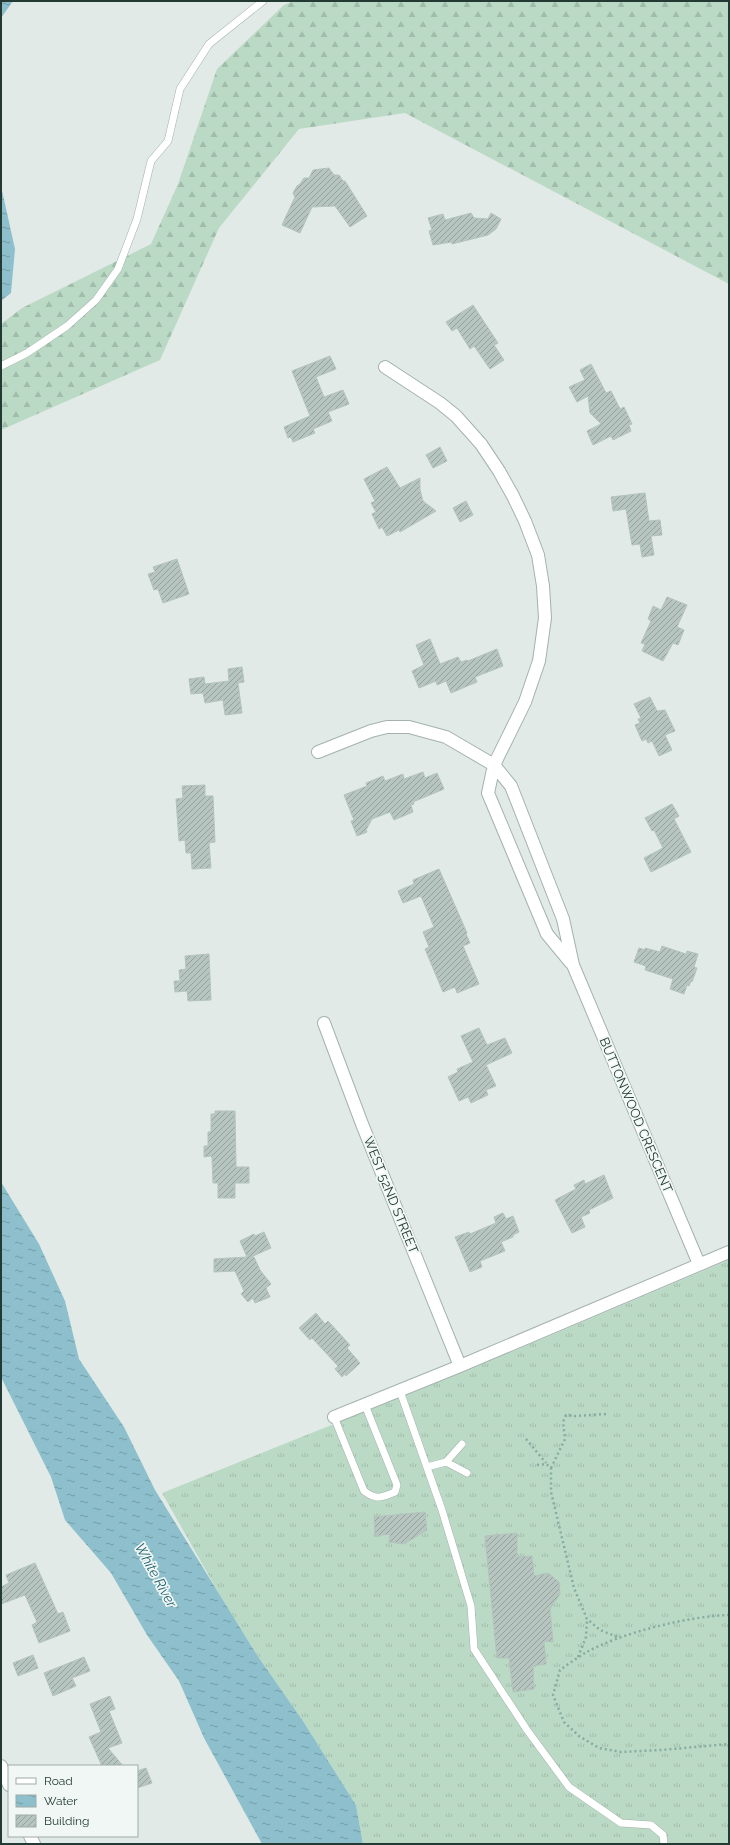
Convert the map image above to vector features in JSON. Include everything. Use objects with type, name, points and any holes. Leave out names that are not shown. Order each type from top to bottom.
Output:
[{"type":"street","points":[[385,367],[440,403],[456,416],[481,444],[503,476],[525,521],[538,555],[543,586],[545,618],[539,661],[525,702],[494,765],[488,793],[547,934],[573,965]]},
{"type":"street","points":[[318,752],[370,731],[387,727],[409,728],[446,737],[494,765],[511,786],[562,919],[573,965]]},
{"type":"street","name":"BUTTONWOOD CRESCENT","points":[[573,965],[699,1264]]},
{"type":"street","name":"WEST 52ND STREET","points":[[324,1023],[362,1124],[460,1366]]},
{"type":"street","points":[[334,1417],[460,1366],[729,1252]]},
{"type":"street","points":[[1,1766],[8,1783]]},
{"type":"lane","points":[[1,366],[27,353],[62,330],[96,300],[118,269],[137,219],[151,161],[168,141],[180,89],[209,44],[263,1]]},
{"type":"lane","points":[[400,1391],[442,1510],[471,1606],[474,1649],[527,1730],[569,1787],[621,1823],[651,1825],[663,1835],[664,1844]]},
{"type":"lane","points":[[334,1417],[364,1491],[372,1498],[383,1497],[395,1492],[397,1485],[365,1405]]},
{"type":"lane","points":[[427,1467],[446,1462],[462,1444]]},
{"type":"lane","points":[[446,1462],[467,1473]]},
{"type":"path","points":[[578,1658],[586,1637],[587,1619],[574,1588],[552,1492],[551,1468],[565,1439],[563,1422],[566,1415],[575,1416],[606,1414]]},
{"type":"path","points":[[526,1439],[551,1468]]},
{"type":"path","points":[[537,1465],[546,1464]]},
{"type":"path","points":[[729,1616],[717,1616],[657,1626],[620,1638],[586,1652],[560,1670],[552,1695],[564,1722],[579,1736],[599,1748],[621,1752],[729,1744]]},
{"type":"path","points":[[587,1619],[600,1630],[620,1638]]},
{"type":"green space","points":[[294,1],[729,1],[729,284],[405,113],[299,129],[219,228],[160,360],[1,430],[1,324],[22,308],[151,244],[178,184],[217,69],[284,5]]},
{"type":"green space","points":[[729,1260],[729,1844],[363,1844],[356,1805],[303,1721],[257,1655],[221,1597],[162,1493],[471,1369]]},
{"type":"water","points":[[1,1],[13,1],[1,18]]},
{"type":"water","points":[[1,186],[15,249],[11,293],[1,301]]},
{"type":"water","name":"White River","points":[[1,1182],[39,1244],[65,1301],[79,1359],[124,1427],[155,1490],[257,1655],[303,1721],[356,1805],[363,1844],[262,1844],[204,1738],[179,1681],[147,1635],[111,1573],[65,1520],[51,1477],[1,1377]]},
{"type":"building","points":[[329,168],[334,175],[339,175],[343,181],[345,181],[367,216],[350,227],[335,206],[312,207],[300,233],[282,225],[295,197],[293,193],[297,186],[304,178],[309,178],[313,170]]},
{"type":"building","points":[[471,213],[474,218],[488,219],[491,213],[501,219],[496,229],[488,235],[452,244],[452,242],[433,245],[429,231],[432,230],[428,218],[443,214],[445,220]]},
{"type":"building","points":[[473,305],[498,343],[494,345],[504,360],[490,369],[474,346],[470,349],[457,328],[452,331],[446,322]]},
{"type":"building","points":[[330,356],[336,369],[316,377],[324,397],[343,390],[349,404],[328,412],[332,421],[313,429],[315,433],[293,442],[291,437],[288,438],[284,427],[310,416],[292,371]]},
{"type":"building","points":[[591,364],[606,393],[611,391],[620,409],[624,407],[632,424],[629,425],[631,431],[613,440],[611,436],[593,445],[587,431],[601,424],[590,413],[588,396],[577,402],[569,387],[585,380],[580,370]]},
{"type":"building","points":[[440,447],[447,461],[433,468],[426,455]]},
{"type":"building","points":[[387,467],[400,488],[420,478],[420,490],[423,501],[436,511],[400,532],[399,530],[387,536],[382,527],[379,529],[372,514],[376,512],[371,503],[375,501],[364,479]]},
{"type":"building","points":[[645,493],[649,521],[660,520],[662,535],[651,536],[654,555],[642,557],[640,544],[632,545],[626,509],[613,511],[611,497]]},
{"type":"building","points":[[466,501],[473,515],[460,522],[453,508]]},
{"type":"building","points":[[177,559],[189,594],[163,603],[158,589],[154,590],[148,574],[155,572],[153,567]]},
{"type":"building","points":[[667,597],[687,605],[677,627],[684,630],[678,645],[673,643],[663,661],[642,651],[645,644],[641,643],[651,621],[648,619],[653,606],[661,610]]},
{"type":"building","points":[[430,639],[440,664],[458,657],[461,662],[468,661],[497,649],[503,666],[475,677],[477,682],[451,693],[446,681],[437,685],[436,681],[419,688],[412,671],[424,665],[416,645]]},
{"type":"building","points":[[242,667],[244,682],[238,683],[242,713],[225,715],[223,700],[205,703],[203,693],[191,694],[189,679],[204,677],[205,684],[229,681],[228,669]]},
{"type":"building","points":[[650,697],[657,711],[665,710],[675,731],[665,735],[672,750],[659,756],[652,741],[648,743],[646,739],[642,741],[635,725],[640,723],[638,719],[641,718],[634,704]]},
{"type":"building","points":[[423,772],[425,778],[437,773],[444,789],[413,802],[414,804],[411,805],[413,812],[394,820],[390,812],[372,819],[366,830],[367,832],[357,836],[351,821],[354,820],[344,795],[367,786],[366,783],[383,776],[385,781],[403,774],[404,779]]},
{"type":"building","points":[[205,785],[205,796],[213,796],[215,842],[209,843],[211,868],[192,869],[191,853],[186,853],[185,840],[179,841],[176,799],[183,798],[182,786]]},
{"type":"building","points":[[672,804],[679,816],[674,819],[691,852],[651,872],[644,858],[663,848],[654,830],[652,831],[645,818]]},
{"type":"building","points":[[439,869],[467,933],[466,934],[470,943],[463,946],[479,984],[457,993],[455,987],[443,992],[425,949],[429,947],[423,932],[434,927],[421,896],[403,903],[398,891],[414,884],[413,880]]},
{"type":"building","points":[[662,946],[686,954],[687,951],[698,954],[694,967],[697,968],[692,982],[691,981],[689,986],[687,985],[684,994],[670,989],[673,979],[645,970],[646,966],[634,962],[639,948],[660,952]]},
{"type":"building","points":[[209,954],[211,1000],[188,1001],[187,991],[175,992],[174,981],[180,981],[179,970],[186,969],[185,956]]},
{"type":"building","points":[[479,1028],[487,1045],[505,1038],[512,1053],[486,1065],[496,1086],[486,1090],[488,1095],[471,1103],[468,1097],[459,1101],[448,1077],[458,1072],[457,1069],[473,1062],[461,1036]]},
{"type":"building","points":[[215,1111],[235,1111],[236,1167],[249,1167],[249,1183],[235,1183],[235,1198],[218,1198],[218,1183],[213,1183],[212,1158],[211,1156],[204,1157],[204,1146],[208,1146],[208,1132],[211,1132],[211,1114],[215,1114]]},
{"type":"building","points":[[604,1175],[613,1198],[589,1210],[590,1213],[581,1217],[585,1227],[572,1233],[555,1200],[576,1189],[574,1185],[584,1180],[585,1184]]},
{"type":"building","points":[[503,1213],[506,1219],[513,1216],[519,1232],[513,1235],[513,1237],[501,1242],[505,1251],[480,1261],[482,1267],[470,1272],[455,1237],[469,1232],[470,1234],[496,1223],[494,1217]]},
{"type":"building","points":[[264,1232],[271,1248],[251,1257],[254,1257],[260,1270],[271,1284],[266,1288],[270,1297],[255,1303],[253,1298],[248,1302],[241,1294],[244,1291],[235,1271],[214,1272],[214,1259],[247,1257],[240,1241],[254,1234],[255,1236]]},
{"type":"building","points":[[316,1313],[325,1324],[328,1321],[350,1345],[347,1348],[360,1363],[346,1376],[345,1374],[342,1377],[335,1369],[338,1366],[312,1338],[310,1340],[299,1328]]},
{"type":"building","points":[[425,1512],[427,1530],[404,1544],[389,1542],[390,1534],[375,1536],[374,1517]]},
{"type":"building","points":[[517,1533],[517,1557],[532,1556],[534,1576],[548,1573],[559,1582],[560,1594],[550,1609],[553,1642],[544,1641],[546,1664],[533,1666],[534,1689],[513,1692],[509,1658],[497,1658],[485,1536]]},
{"type":"building","points":[[35,1563],[58,1614],[63,1612],[70,1631],[39,1643],[32,1625],[37,1622],[25,1595],[1,1604],[1,1587],[9,1583],[6,1575]]},
{"type":"building","points":[[33,1655],[38,1668],[18,1676],[13,1663]]},
{"type":"building","points":[[84,1657],[90,1671],[72,1678],[76,1686],[53,1696],[44,1673]]},
{"type":"building","points":[[110,1696],[115,1709],[109,1711],[122,1743],[108,1748],[122,1765],[102,1765],[89,1737],[101,1732],[90,1704]]},
{"type":"building","points":[[146,1768],[152,1783],[138,1788],[138,1771]]}]
